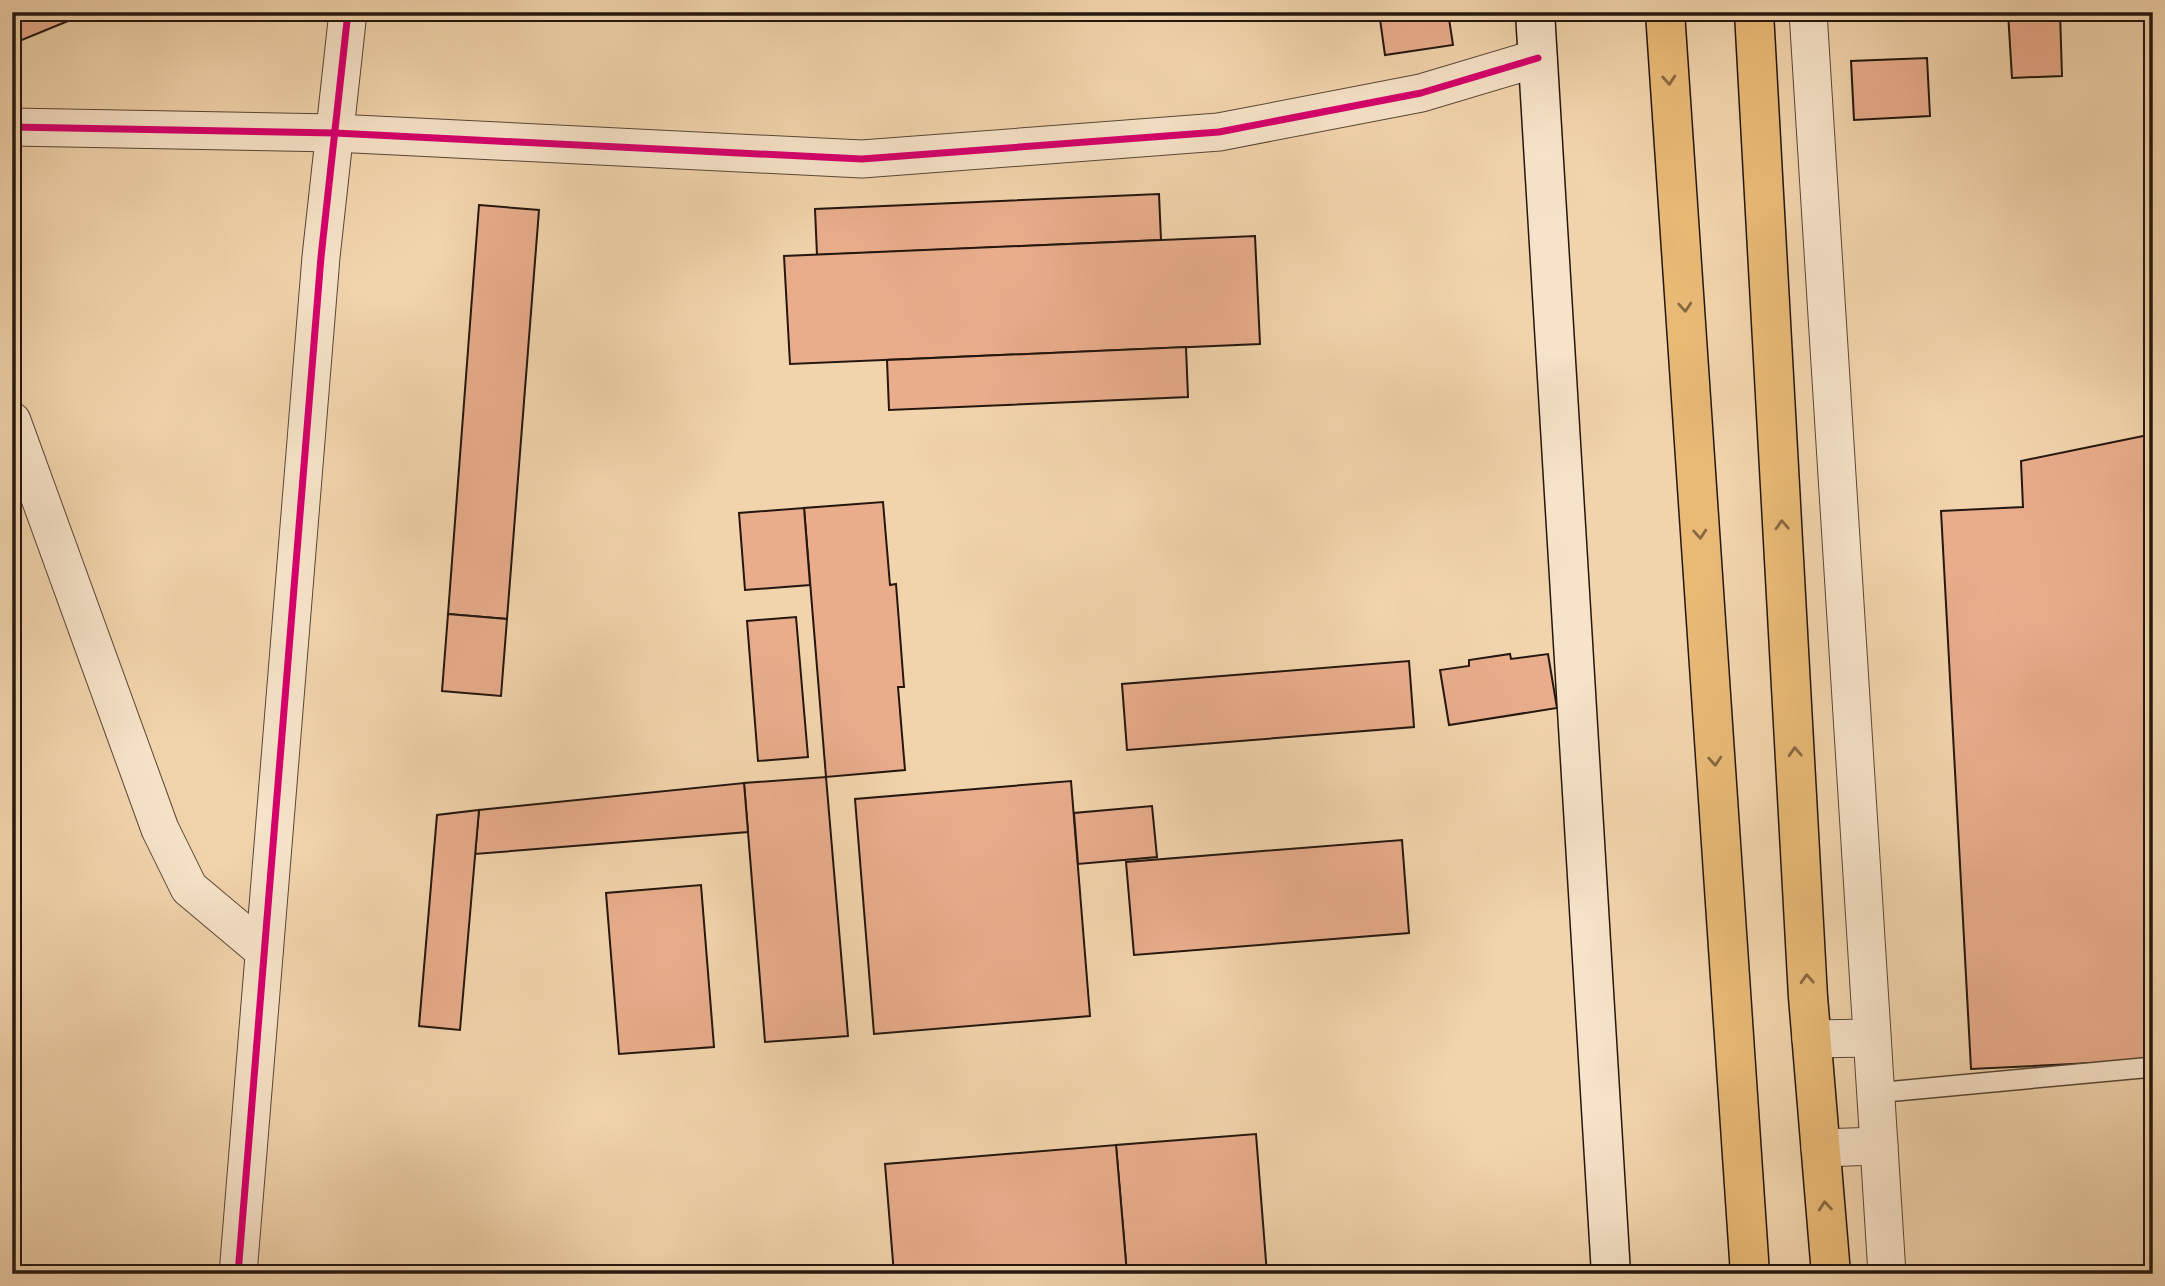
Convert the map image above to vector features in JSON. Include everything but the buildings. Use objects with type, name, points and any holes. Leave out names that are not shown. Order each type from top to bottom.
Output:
[{"type":"highway","points":[[1665,12],[1750,1274]]},
{"type":"highway","points":[[1754,12],[1811,1039],[1830,1274]]},
{"type":"street","points":[[238,1274],[320,271],[348,12]]},
{"type":"street","points":[[1535,12],[1611,1274]]},
{"type":"street","points":[[1808,12],[1887,1274]]},
{"type":"street","points":[[12,127],[335,133],[862,159],[1219,132],[1421,93],[1538,58]]},
{"type":"street","points":[[12,421],[160,829],[189,888],[264,951]]},
{"type":"street","points":[[1811,1039],[1872,1038]]},
{"type":"street","points":[[1820,1148],[1879,1146]]},
{"type":"lane","points":[[1875,1093],[2153,1067]]},
{"type":"cycle path","points":[[238,1274],[321,257],[348,12]]},
{"type":"cycle path","points":[[12,127],[335,133],[862,159],[1219,132],[1421,93],[1538,58]]}]
